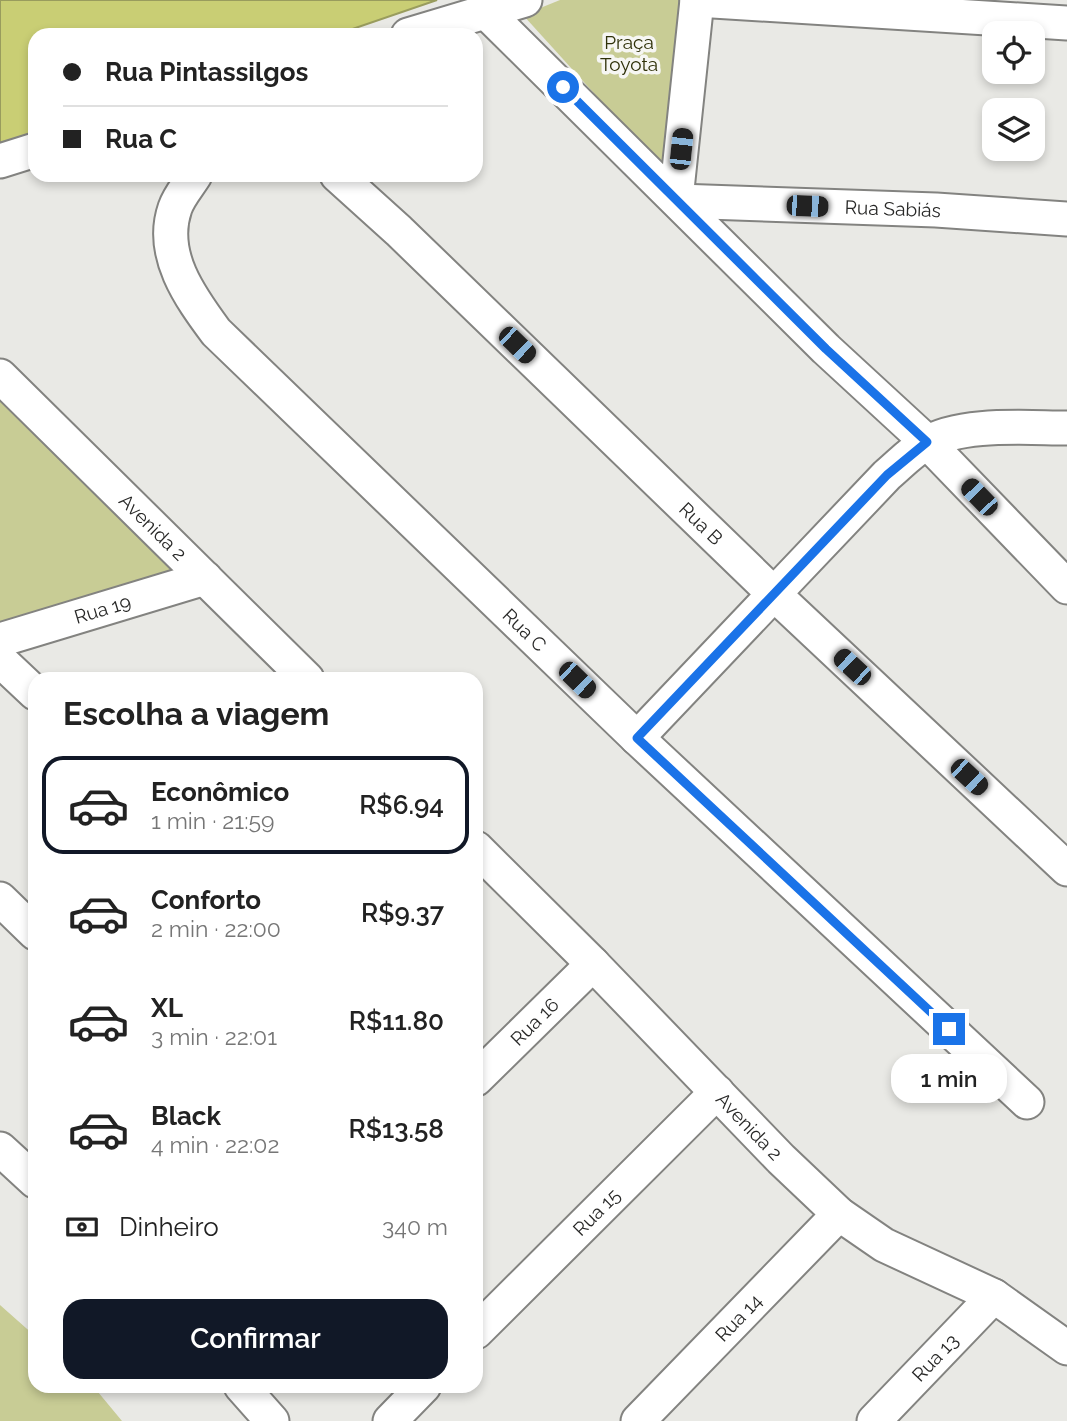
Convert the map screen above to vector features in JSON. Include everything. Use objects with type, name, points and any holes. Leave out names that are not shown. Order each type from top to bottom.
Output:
[{"type":"street","points":[[433,28],[525,0]]},
{"type":"street","points":[[677,200],[697,0],[1016,9],[1067,23]]},
{"type":"street","points":[[487,13],[826,349],[927,442],[1067,587]]},
{"type":"street","points":[[0,161],[28,152]]},
{"type":"street","name":"Rua C","points":[[191,182],[175,207],[170,244],[188,294],[216,332],[637,738],[1027,1102]]},
{"type":"street","name":"Rua B","points":[[345,182],[399,231],[774,594],[1067,869]]},
{"type":"street","name":"Rua Sabiás","points":[[677,200],[936,210],[1067,219]]},
{"type":"street","name":"Avenida 2","points":[[0,376],[300,672]]},
{"type":"street","points":[[637,738],[887,475],[927,442],[972,431],[1067,428]]},
{"type":"street","name":"Rua 19","points":[[0,640],[205,578]]},
{"type":"street","points":[[0,660],[28,686]]},
{"type":"street","name":"Avenida 2","points":[[483,855],[593,964],[781,1159],[839,1214],[884,1245],[994,1296],[1067,1348]]},
{"type":"street","points":[[0,900],[28,926]]},
{"type":"street","name":"Rua 16","points":[[483,1072],[593,964]]},
{"type":"street","name":"Rua 15","points":[[483,1325],[717,1092]]},
{"type":"street","points":[[0,1149],[28,1175]]},
{"type":"street","name":"Rua 14","points":[[638,1421],[839,1214]]},
{"type":"street","name":"Rua 13","points":[[874,1421],[994,1296]]},
{"type":"street","points":[[247,1393],[272,1421]]},
{"type":"street","points":[[390,1421],[417,1393]]},
{"type":"green space","name":"Praça Toyota","points":[[560,0],[692,0],[670,177],[523,15]]},
{"type":"green space","points":[[0,387],[193,570],[0,630]]},
{"type":"green space","points":[[0,1305],[28,1330],[28,1393],[99,1393],[122,1421],[0,1421]]},
{"type":"shaded area","points":[[0,0],[437,0],[355,28],[28,28],[28,140],[0,150]]},
{"type":"route","points":[[563,87],[826,349],[927,442],[887,475],[637,738],[949,1029]]}]
